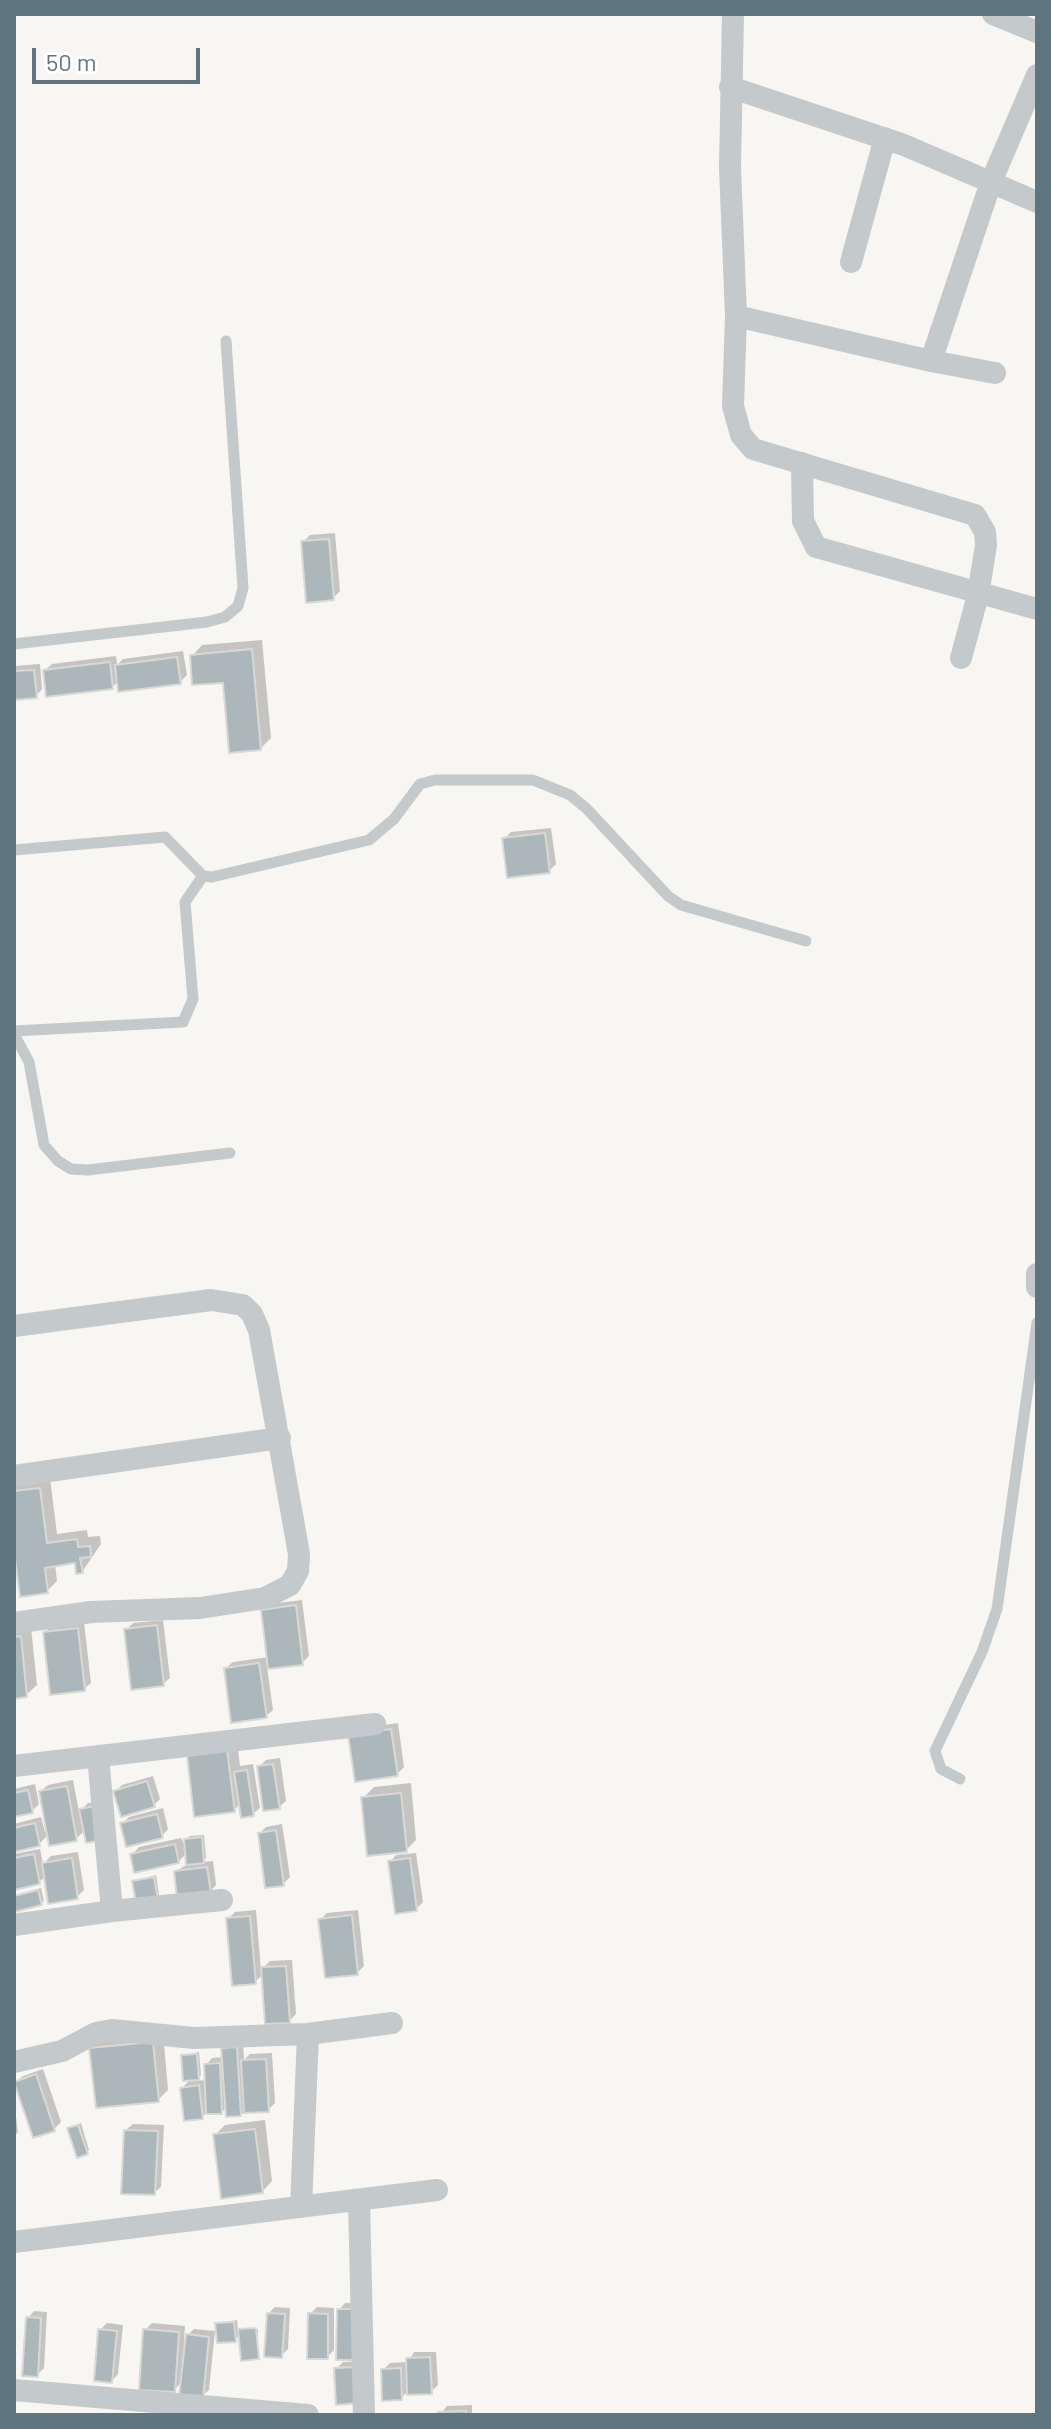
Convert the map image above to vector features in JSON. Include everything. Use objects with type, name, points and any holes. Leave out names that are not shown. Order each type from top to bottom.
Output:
[{"type":"street","points":[[733,14],[730,87],[736,316],[733,406],[741,435],[753,449],[975,515],[985,532],[986,545],[961,658]]},
{"type":"street","points":[[993,14],[1036,30]]},
{"type":"street","points":[[931,361],[991,182],[1037,75]]},
{"type":"street","points":[[730,87],[885,138],[1037,202]]},
{"type":"street","points":[[851,262],[885,138]]},
{"type":"street","points":[[736,316],[995,373]]},
{"type":"street","points":[[802,463],[803,521],[816,547],[1037,609]]},
{"type":"street","points":[[1037,1274],[1037,1287]]},
{"type":"street","points":[[14,1326],[211,1300],[243,1305],[259,1330],[299,1554],[298,1571],[280,1593],[200,1608],[91,1612],[14,1623]]},
{"type":"street","points":[[14,1476],[280,1438]]},
{"type":"street","points":[[14,1766],[375,1724]]},
{"type":"street","points":[[98,1756],[112,1911]]},
{"type":"street","points":[[14,1925],[222,1900]]},
{"type":"street","points":[[14,2062],[62,2051],[96,2033],[112,2030],[194,2038],[308,2034],[392,2023]]},
{"type":"street","points":[[301,2207],[308,2034]]},
{"type":"street","points":[[14,2242],[437,2190]]},
{"type":"street","points":[[359,2200],[364,2415]]},
{"type":"street","points":[[14,2390],[308,2415]]},
{"type":"lane","points":[[14,644],[207,622],[225,617],[238,606],[243,588],[226,341]]},
{"type":"lane","points":[[230,1153],[88,1170],[71,1169],[58,1161],[44,1145],[29,1062],[14,1033],[183,1022],[193,999],[185,902],[203,876],[236,872],[369,840],[394,819],[420,784],[435,780],[533,780],[570,795],[586,808],[668,896],[681,905],[806,941]]},
{"type":"lane","points":[[14,850],[165,837],[203,876]]},
{"type":"lane","points":[[960,1779],[941,1769],[935,1751],[982,1652],[997,1609],[1037,1323]]},
{"type":"building","points":[[329,539],[334,600],[306,603],[301,541]]},
{"type":"building","points":[[252,649],[261,750],[229,753],[223,683],[192,685],[190,655]]},
{"type":"building","points":[[177,657],[181,684],[118,692],[115,665]]},
{"type":"building","points":[[110,662],[113,689],[46,697],[43,670]]},
{"type":"building","points":[[34,670],[37,698],[14,700],[14,671]]},
{"type":"building","points":[[545,833],[550,873],[507,878],[502,838]]},
{"type":"building","points":[[40,1488],[47,1543],[77,1539],[78,1547],[90,1546],[91,1557],[80,1558],[83,1573],[76,1574],[75,1563],[45,1568],[48,1593],[20,1597],[14,1551],[14,1491]]},
{"type":"building","points":[[296,1605],[303,1665],[268,1669],[261,1610]]},
{"type":"building","points":[[157,1625],[164,1686],[131,1690],[124,1629]]},
{"type":"building","points":[[78,1628],[85,1691],[50,1695],[43,1632]]},
{"type":"building","points":[[21,1636],[27,1697],[14,1699],[14,1637]]},
{"type":"building","points":[[259,1663],[267,1718],[231,1723],[224,1668]]},
{"type":"building","points":[[391,1729],[398,1776],[355,1782],[348,1735]]},
{"type":"building","points":[[227,1750],[235,1812],[194,1817],[187,1755]]},
{"type":"building","points":[[273,1764],[280,1809],[263,1811],[257,1766]]},
{"type":"building","points":[[247,1770],[254,1816],[241,1818],[234,1772]]},
{"type":"building","points":[[147,1781],[155,1807],[121,1817],[113,1791]]},
{"type":"building","points":[[67,1786],[77,1841],[49,1846],[39,1791]]},
{"type":"building","points":[[28,1790],[33,1813],[14,1817],[14,1793]]},
{"type":"building","points":[[401,1793],[407,1852],[367,1856],[361,1797]]},
{"type":"building","points":[[96,1806],[103,1840],[86,1843],[79,1809]]},
{"type":"building","points":[[157,1814],[163,1838],[126,1847],[120,1823]]},
{"type":"building","points":[[35,1823],[40,1846],[14,1852],[14,1828]]},
{"type":"building","points":[[276,1830],[284,1886],[265,1888],[258,1833]]},
{"type":"building","points":[[202,1837],[204,1863],[186,1865],[184,1839]]},
{"type":"building","points":[[175,1844],[179,1863],[134,1873],[130,1854]]},
{"type":"building","points":[[34,1854],[40,1884],[14,1890],[14,1858]]},
{"type":"building","points":[[72,1858],[78,1899],[48,1904],[42,1863]]},
{"type":"building","points":[[410,1858],[417,1911],[395,1914],[388,1861]]},
{"type":"building","points":[[207,1867],[211,1893],[177,1898],[174,1871]]},
{"type":"building","points":[[154,1877],[158,1900],[136,1903],[132,1881]]},
{"type":"building","points":[[38,1890],[42,1905],[14,1912],[14,1896]]},
{"type":"building","points":[[352,1915],[358,1975],[325,1978],[318,1919]]},
{"type":"building","points":[[250,1916],[256,1984],[232,1986],[226,1918]]},
{"type":"building","points":[[286,1966],[290,2023],[265,2024],[261,1967]]},
{"type":"building","points":[[153,2042],[159,2102],[96,2108],[89,2048]]},
{"type":"building","points":[[237,2047],[241,2116],[226,2117],[221,2048]]},
{"type":"building","points":[[197,2054],[199,2080],[183,2081],[181,2055]]},
{"type":"building","points":[[266,2059],[269,2112],[244,2113],[241,2060]]},
{"type":"building","points":[[220,2063],[222,2114],[206,2114],[204,2064]]},
{"type":"building","points":[[36,2074],[55,2131],[33,2138],[14,2082]]},
{"type":"building","points":[[199,2085],[203,2119],[184,2121],[180,2088]]},
{"type":"building","points":[[78,2125],[88,2154],[77,2158],[67,2128]]},
{"type":"building","points":[[255,2129],[263,2193],[221,2199],[213,2134]]},
{"type":"building","points":[[124,2130],[158,2131],[155,2195],[121,2194]]},
{"type":"building","points":[[337,2309],[358,2309],[357,2360],[336,2360]]},
{"type":"building","points":[[267,2313],[285,2314],[282,2358],[264,2357]]},
{"type":"building","points":[[308,2313],[328,2314],[328,2359],[307,2359]]},
{"type":"building","points":[[26,2317],[41,2318],[38,2377],[22,2376]]},
{"type":"building","points":[[234,2322],[236,2342],[217,2343],[215,2323]]},
{"type":"building","points":[[256,2328],[259,2359],[241,2361],[238,2329]]},
{"type":"building","points":[[98,2329],[117,2331],[112,2383],[94,2381]]},
{"type":"building","points":[[143,2329],[179,2332],[175,2392],[139,2390]]},
{"type":"building","points":[[186,2334],[209,2337],[203,2399],[179,2396]]},
{"type":"building","points":[[430,2357],[432,2394],[407,2395],[406,2358]]},
{"type":"building","points":[[356,2367],[358,2403],[336,2405],[334,2368]]},
{"type":"building","points":[[401,2368],[402,2400],[382,2401],[381,2369]]},
{"type":"building","points":[[466,2411],[466,2415],[438,2415],[438,2412]]}]
